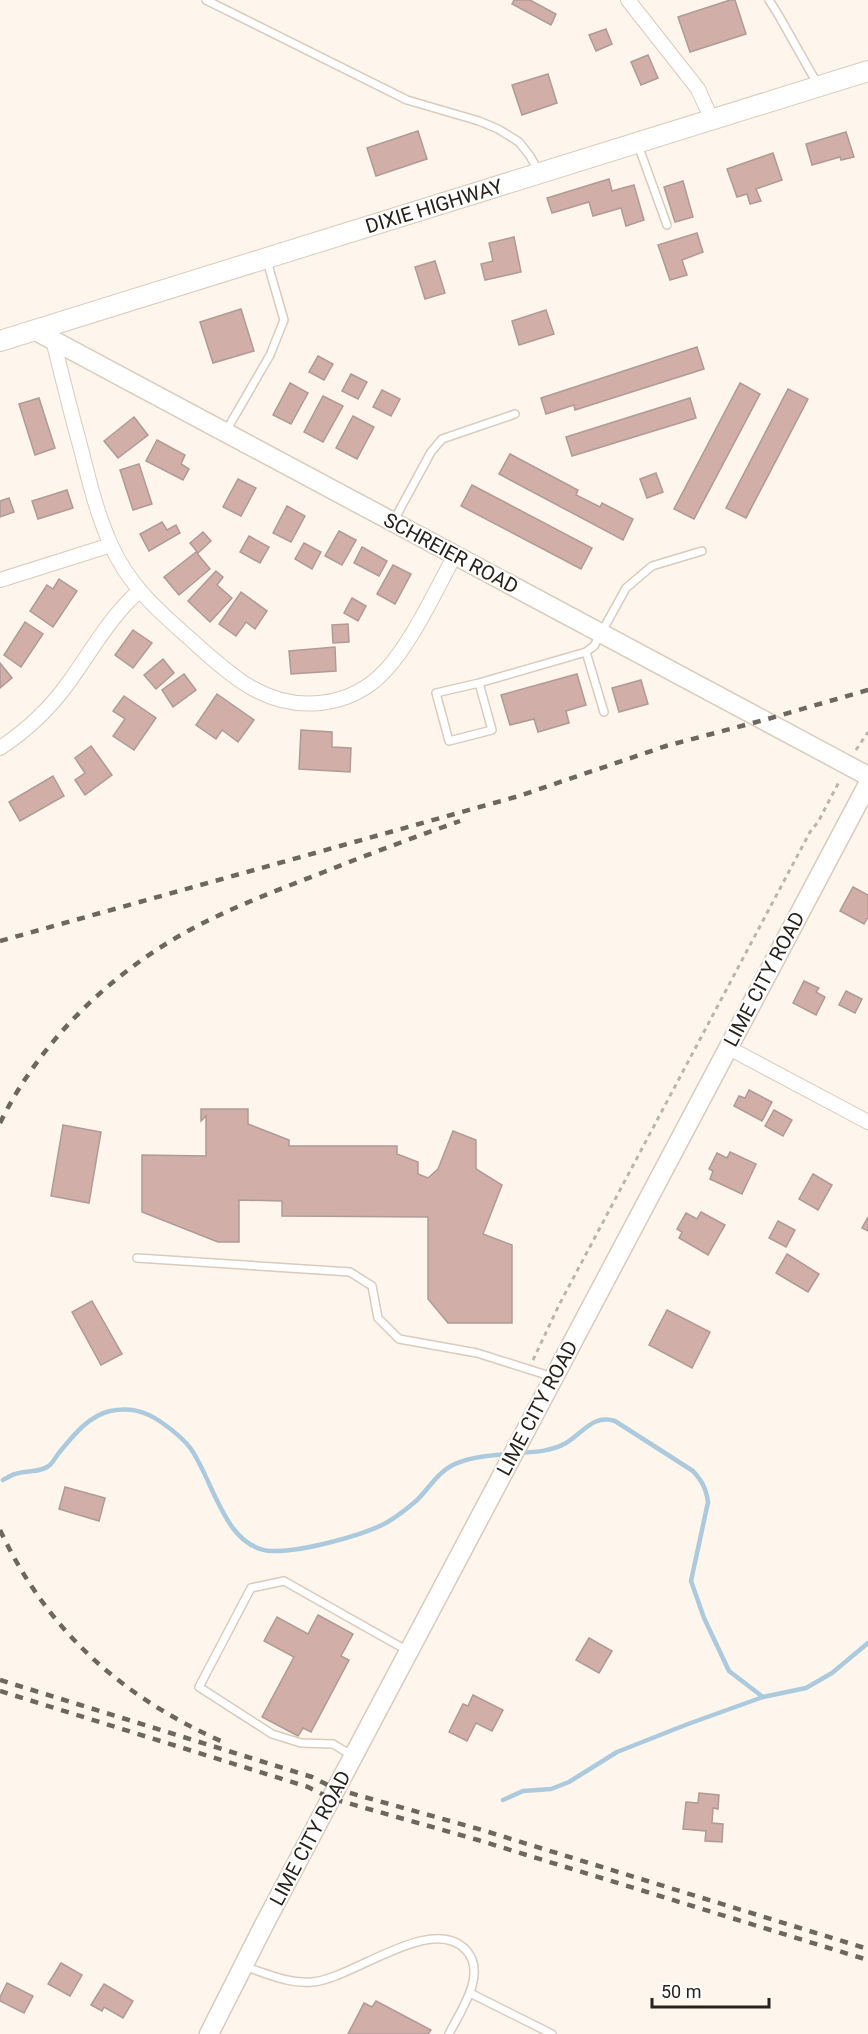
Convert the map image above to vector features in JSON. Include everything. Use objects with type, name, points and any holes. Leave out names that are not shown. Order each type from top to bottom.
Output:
[{"type":"main road","name":"DIXIE HIGHWAY","points":[[0,341],[868,72]]},
{"type":"street","points":[[628,0],[698,89],[712,120]]},
{"type":"street","name":"SCHREIER ROAD","points":[[34,330],[868,776]]},
{"type":"street","points":[[53,340],[90,484],[111,545],[139,591],[206,653],[252,688],[284,701],[308,704],[334,702],[356,694],[384,672],[400,652],[455,555]]},
{"type":"street","points":[[0,580],[111,545]]},
{"type":"street","points":[[0,748],[14,739],[57,697],[108,624],[139,591]]},
{"type":"street","name":"LIME CITY ROAD","points":[[209,2034],[408,1651],[868,784]]},
{"type":"street","points":[[727,1047],[868,1122]]},
{"type":"lane","points":[[206,0],[407,100],[479,121],[498,129],[519,142],[540,174]]},
{"type":"lane","points":[[769,0],[819,87]]},
{"type":"lane","points":[[638,143],[667,225]]},
{"type":"lane","points":[[225,432],[270,356],[284,320],[266,258]]},
{"type":"lane","points":[[393,522],[431,452],[442,439],[515,414]]},
{"type":"lane","points":[[479,683],[492,730],[449,741],[436,693],[479,683],[586,651],[594,646],[626,588],[652,566],[702,551]]},
{"type":"lane","points":[[586,651],[604,712]]},
{"type":"lane","points":[[137,1258],[350,1272],[372,1286],[378,1318],[399,1339],[477,1353],[553,1377]]},
{"type":"lane","points":[[353,1756],[333,1744],[301,1743],[272,1734],[199,1687],[251,1588],[284,1581],[408,1651]]},
{"type":"lane","points":[[243,1966],[292,1983],[315,1982],[345,1973],[416,1941],[441,1939],[459,1944],[470,1955],[475,1971],[470,1993],[449,2034]]},
{"type":"lane","points":[[470,1993],[552,2034]]},
{"type":"path","points":[[528,1369],[810,832],[818,822],[847,765],[868,732]]},
{"type":"building","points":[[514,0],[530,0],[556,14],[551,25],[512,4]]},
{"type":"building","points":[[735,0],[746,34],[690,52],[678,17]]},
{"type":"building","points":[[606,29],[612,44],[596,51],[589,35]]},
{"type":"building","points":[[648,55],[658,78],[641,85],[631,62]]},
{"type":"building","points":[[548,74],[557,103],[522,115],[512,85]]},
{"type":"building","points":[[418,131],[427,159],[376,176],[367,148]]},
{"type":"building","points":[[846,132],[854,157],[841,160],[840,157],[812,165],[806,144]]},
{"type":"building","points":[[773,153],[782,180],[756,189],[761,201],[750,204],[747,194],[737,197],[727,169]]},
{"type":"building","points":[[609,179],[612,191],[634,185],[644,220],[626,226],[621,208],[593,216],[589,202],[552,213],[547,198]]},
{"type":"building","points":[[683,181],[693,217],[675,222],[664,187]]},
{"type":"building","points":[[697,233],[703,252],[682,260],[687,275],[670,280],[658,245]]},
{"type":"building","points":[[514,237],[521,272],[485,280],[481,264],[493,261],[489,243]]},
{"type":"building","points":[[435,261],[445,293],[425,299],[415,267]]},
{"type":"building","points":[[241,309],[254,351],[213,363],[200,322]]},
{"type":"building","points":[[546,310],[554,334],[519,345],[512,321]]},
{"type":"building","points":[[697,347],[704,369],[575,410],[574,405],[546,414],[541,398]]},
{"type":"building","points":[[318,356],[333,364],[324,380],[309,372]]},
{"type":"building","points":[[351,374],[367,382],[358,399],[342,391]]},
{"type":"building","points":[[290,383],[308,393],[291,424],[273,415]]},
{"type":"building","points":[[740,383],[760,394],[694,519],[674,509]]},
{"type":"building","points":[[788,389],[808,399],[746,518],[726,508]]},
{"type":"building","points":[[382,390],[400,399],[391,416],[373,407]]},
{"type":"building","points":[[323,396],[343,406],[323,442],[304,432]]},
{"type":"building","points":[[39,398],[55,448],[35,455],[19,404]]},
{"type":"building","points":[[690,398],[696,418],[572,456],[566,437]]},
{"type":"building","points":[[353,416],[374,427],[357,459],[336,448]]},
{"type":"building","points":[[134,417],[148,435],[118,458],[104,441]]},
{"type":"building","points":[[157,440],[185,455],[181,464],[189,469],[183,480],[146,461]]},
{"type":"building","points":[[510,454],[578,490],[576,495],[600,507],[602,503],[633,519],[623,540],[499,474]]},
{"type":"building","points":[[139,464],[152,504],[133,510],[120,470]]},
{"type":"building","points":[[656,473],[663,492],[647,498],[640,479]]},
{"type":"building","points":[[238,479],[256,488],[241,516],[223,507]]},
{"type":"building","points":[[472,485],[592,548],[581,569],[461,506]]},
{"type":"building","points":[[67,490],[73,508],[38,519],[32,501]]},
{"type":"building","points":[[9,498],[14,512],[0,517],[0,501]]},
{"type":"building","points":[[287,506],[305,516],[291,542],[273,533]]},
{"type":"building","points":[[162,522],[167,530],[176,525],[180,533],[149,551],[140,534]]},
{"type":"building","points":[[339,531],[356,540],[342,565],[325,556]]},
{"type":"building","points":[[203,532],[211,541],[198,553],[190,543]]},
{"type":"building","points":[[249,536],[269,547],[260,563],[240,552]]},
{"type":"building","points":[[304,543],[321,552],[312,569],[295,559]]},
{"type":"building","points":[[362,547],[387,561],[379,576],[354,563]]},
{"type":"building","points":[[196,552],[210,569],[179,595],[164,577]]},
{"type":"building","points":[[393,565],[411,574],[395,604],[377,594]]},
{"type":"building","points":[[216,571],[223,577],[217,585],[232,598],[210,622],[188,601]]},
{"type":"building","points":[[59,579],[77,591],[53,627],[30,611],[47,585],[53,589]]},
{"type":"building","points":[[241,592],[267,611],[255,629],[246,622],[236,636],[219,624]]},
{"type":"building","points":[[352,598],[366,606],[358,621],[344,613]]},
{"type":"building","points":[[25,622],[43,634],[21,667],[4,655]]},
{"type":"building","points":[[348,624],[349,642],[333,643],[332,625]]},
{"type":"building","points":[[133,630],[152,643],[133,668],[115,655]]},
{"type":"building","points":[[335,647],[336,671],[291,674],[289,651]]},
{"type":"building","points":[[163,659],[174,673],[156,689],[144,675]]},
{"type":"building","points":[[0,663],[12,678],[0,688]]},
{"type":"building","points":[[184,674],[196,690],[173,707],[162,690]]},
{"type":"building","points":[[577,674],[586,705],[566,711],[569,723],[538,732],[534,719],[510,725],[501,695]]},
{"type":"building","points":[[641,680],[648,704],[619,712],[612,688]]},
{"type":"building","points":[[217,694],[254,720],[238,742],[222,730],[216,739],[196,725]]},
{"type":"building","points":[[124,696],[156,718],[134,750],[113,736],[125,719],[113,711]]},
{"type":"building","points":[[301,730],[332,732],[332,747],[351,748],[350,772],[299,769]]},
{"type":"building","points":[[91,746],[112,775],[85,795],[75,780],[85,773],[75,758]]},
{"type":"building","points":[[53,776],[64,796],[20,821],[9,802]]},
{"type":"building","points":[[853,887],[868,895],[868,917],[864,924],[840,911]]},
{"type":"building","points":[[804,981],[819,988],[816,992],[825,997],[816,1015],[793,1003]]},
{"type":"building","points":[[846,991],[862,999],[855,1013],[839,1005]]},
{"type":"building","points":[[749,1090],[772,1102],[762,1121],[734,1106],[739,1096],[745,1098]]},
{"type":"building","points":[[201,1109],[248,1109],[248,1124],[289,1140],[289,1146],[397,1146],[397,1154],[418,1162],[418,1174],[428,1178],[438,1169],[453,1131],[476,1140],[476,1169],[502,1185],[483,1234],[512,1245],[512,1323],[448,1323],[428,1299],[428,1217],[282,1216],[282,1201],[239,1200],[239,1242],[218,1242],[142,1212],[142,1155],[206,1156],[206,1116],[201,1121]]},
{"type":"building","points":[[774,1110],[792,1120],[783,1136],[765,1126]]},
{"type":"building","points":[[63,1125],[101,1132],[89,1203],[51,1196]]},
{"type":"building","points":[[730,1152],[756,1164],[742,1194],[710,1179],[713,1171],[709,1169],[717,1153],[727,1158]]},
{"type":"building","points":[[813,1174],[832,1185],[818,1210],[799,1199]]},
{"type":"building","points":[[701,1212],[725,1225],[708,1255],[679,1238],[682,1232],[677,1229],[686,1213],[697,1219]]},
{"type":"building","points":[[868,1217],[868,1231],[862,1228]]},
{"type":"building","points":[[778,1221],[795,1230],[786,1247],[769,1238]]},
{"type":"building","points":[[787,1254],[819,1274],[808,1292],[776,1273]]},
{"type":"building","points":[[92,1301],[122,1354],[101,1365],[72,1312]]},
{"type":"building","points":[[667,1310],[710,1332],[692,1368],[649,1345]]},
{"type":"building","points":[[65,1487],[105,1498],[99,1521],[59,1509]]},
{"type":"building","points":[[318,1615],[353,1634],[341,1656],[349,1660],[311,1732],[303,1728],[298,1736],[262,1717],[294,1657],[264,1641],[277,1617],[308,1634]]},
{"type":"building","points":[[589,1638],[612,1651],[599,1673],[576,1660]]},
{"type":"building","points":[[473,1695],[503,1710],[492,1731],[476,1723],[467,1741],[449,1732],[463,1704],[468,1706]]},
{"type":"building","points":[[699,1793],[719,1795],[718,1809],[713,1808],[712,1823],[723,1824],[722,1842],[705,1841],[706,1831],[683,1829],[686,1802],[698,1803]]},
{"type":"building","points":[[61,1963],[82,1975],[70,1996],[48,1984]]},
{"type":"building","points":[[7,1983],[33,1996],[24,2013],[0,2001]]},
{"type":"building","points":[[104,1984],[133,2001],[123,2018],[104,2007],[102,2011],[91,2005]]},
{"type":"building","points":[[376,2001],[431,2030],[428,2034],[348,2034],[364,2003],[372,2007]]},
{"type":"waterway","points":[[3,1480],[15,1474],[46,1468],[81,1428],[95,1417],[110,1411],[124,1409],[137,1411],[161,1422],[188,1445],[222,1512],[243,1539],[256,1547],[284,1551],[330,1542],[375,1528],[390,1521],[413,1504],[441,1473],[451,1466],[472,1459],[509,1454]]},
{"type":"waterway","points":[[520,1453],[555,1448],[566,1443],[594,1422],[607,1420],[615,1421],[693,1471],[703,1485],[708,1502],[691,1581],[704,1618],[729,1671],[763,1697]]},
{"type":"waterway","points":[[503,1800],[523,1791],[551,1789],[569,1782],[617,1752],[688,1724],[763,1697],[806,1688],[832,1673],[868,1643]]},
{"type":"railway","points":[[0,941],[519,796],[666,746],[868,690]]},
{"type":"railway","points":[[0,1123],[17,1091],[60,1033],[85,1007],[141,960],[172,940],[233,909],[375,852],[460,821]]},
{"type":"railway","points":[[0,1530],[19,1567],[41,1600],[65,1630],[92,1657],[152,1704],[223,1742]]},
{"type":"railway","points":[[0,1680],[312,1777],[336,1789],[482,1830],[868,1949]]},
{"type":"railway","points":[[0,1691],[308,1787],[330,1798],[478,1840],[868,1960]]}]
